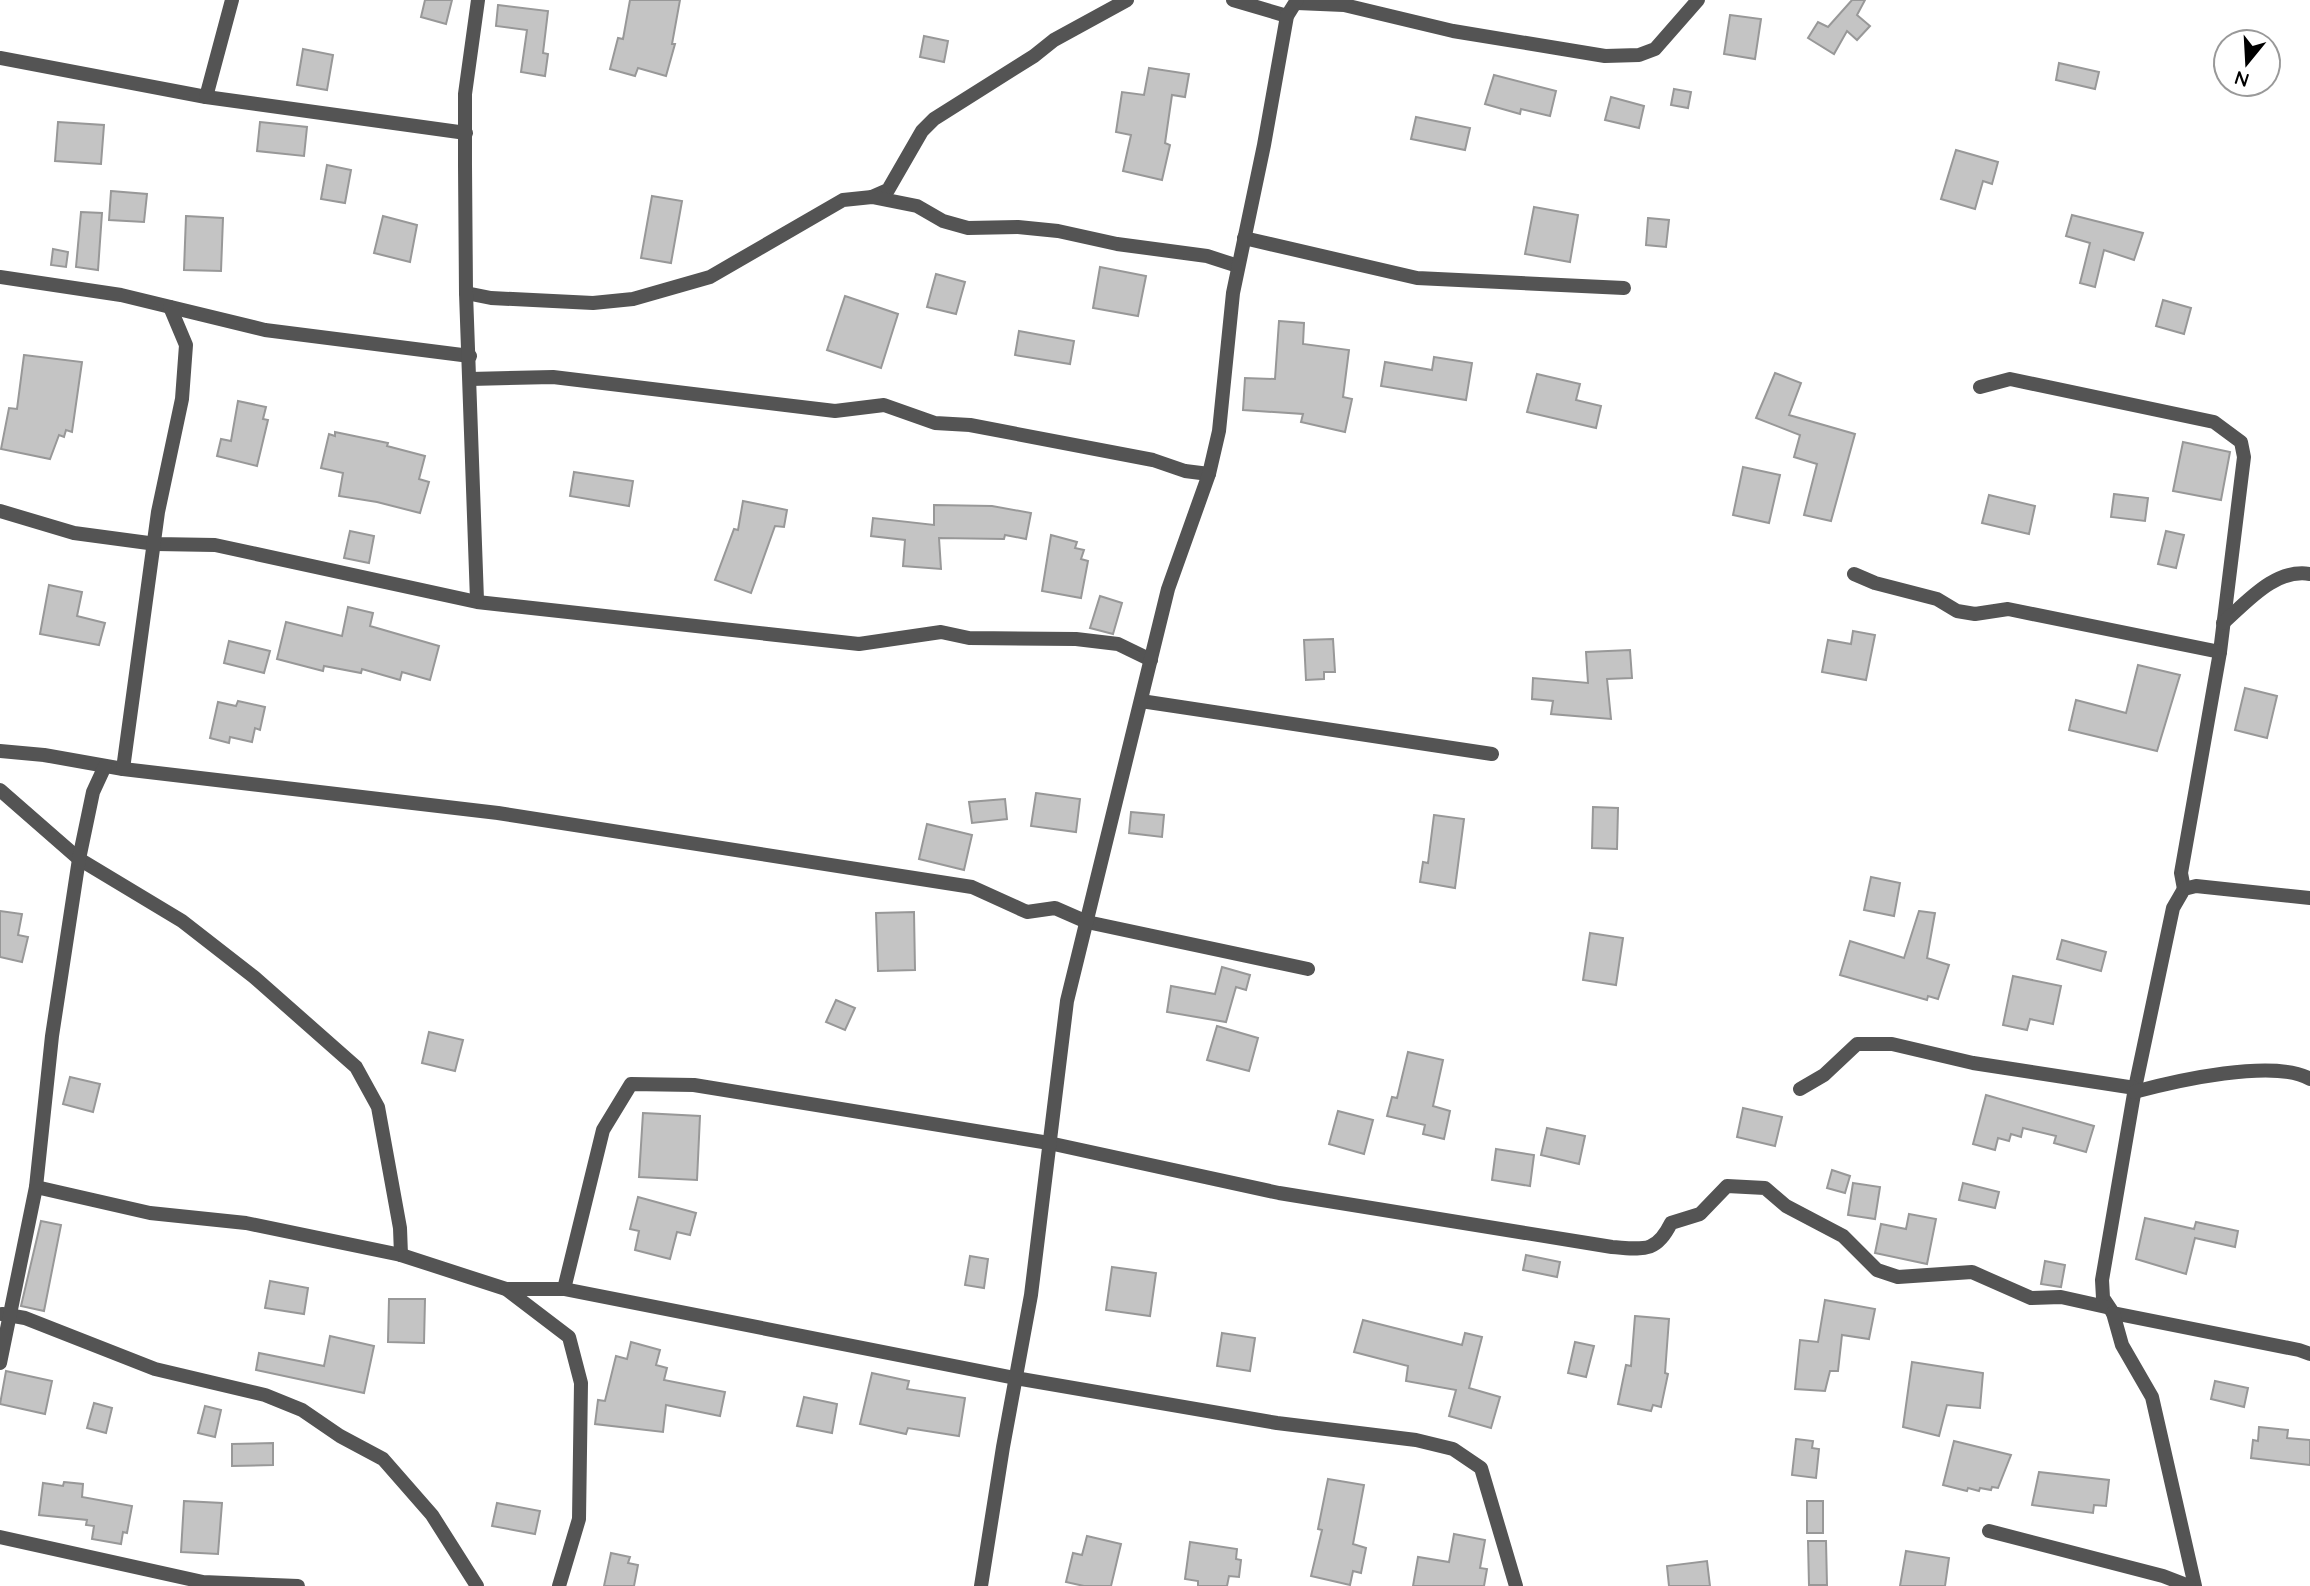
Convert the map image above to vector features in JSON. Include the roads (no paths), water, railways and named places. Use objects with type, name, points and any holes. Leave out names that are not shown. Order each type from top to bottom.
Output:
[{"type":"street","points":[[206,97],[232,0]]},
{"type":"street","points":[[477,600],[466,293],[465,94],[478,0]]},
{"type":"street","points":[[872,197],[888,190],[922,131],[934,119],[1034,56],[1054,40],[1127,0]]},
{"type":"street","points":[[1233,0],[1287,16]]},
{"type":"street","points":[[981,1586],[1031,1295],[1067,1001],[1168,589],[1209,474],[1219,431],[1238,266],[1287,16],[1297,2],[1344,5],[1453,31],[1605,56],[1639,55],[1655,48],[1698,0]]},
{"type":"street","points":[[0,58],[206,97],[466,133]]},
{"type":"street","points":[[466,293],[491,298],[593,303],[645,296],[710,277],[843,200],[872,197],[917,206],[943,221],[968,228],[1017,227],[1058,231],[1117,244],[1207,256],[1238,266]]},
{"type":"street","points":[[1244,238],[1417,278],[1624,288]]},
{"type":"street","points":[[0,277],[121,295],[265,330],[470,356]]},
{"type":"street","points":[[123,769],[156,544],[158,512],[182,399],[186,345],[170,307]]},
{"type":"street","points":[[470,379],[553,377],[835,411],[884,405],[935,423],[970,425],[1153,460],[1185,471],[1209,474]]},
{"type":"street","points":[[1980,387],[2010,379],[2214,422],[2241,442],[2244,457],[2220,652],[2181,873],[2184,889],[2168,924],[2135,1090],[2102,1280],[2109,1310],[2122,1345],[2152,1397],[2195,1586]]},
{"type":"street","points":[[0,511],[74,533],[156,544],[215,545],[477,600],[859,644],[941,632],[969,638],[1076,639],[1118,644],[1151,660]]},
{"type":"street","points":[[2224,623],[2276,579],[2302,573],[2310,575]]},
{"type":"street","points":[[1854,574],[1875,583],[1937,599],[1957,611],[1975,614],[2008,609],[2220,652]]},
{"type":"street","points":[[1141,701],[1492,754]]},
{"type":"street","points":[[0,751],[44,755],[123,769],[498,813],[972,887],[1027,912],[1055,908],[1087,922],[1308,969]]},
{"type":"street","points":[[0,1363],[4,1315],[36,1187],[52,1036],[79,859],[93,792],[105,766]]},
{"type":"street","points":[[0,790],[79,859],[182,921],[254,977],[356,1067],[378,1107],[400,1228],[401,1255]]},
{"type":"street","points":[[2184,889],[2196,886],[2310,898]]},
{"type":"street","points":[[1800,1089],[1824,1074],[1857,1044],[1892,1044],[1973,1063],[2135,1090],[2178,1080],[2267,1071],[2297,1071],[2310,1079]]},
{"type":"street","points":[[564,1289],[603,1130],[631,1084],[694,1085],[1049,1143],[1279,1194],[1612,1247],[1646,1249],[1662,1240],[1671,1223],[1700,1213],[1727,1186],[1755,1185],[1765,1188],[1786,1206],[1843,1236],[1877,1270],[1898,1277],[1972,1272],[2031,1298],[2061,1297],[2310,1354]]},
{"type":"street","points":[[36,1187],[150,1213],[246,1223],[401,1255],[506,1289],[564,1289],[1015,1378],[1277,1423],[1416,1440],[1453,1449],[1481,1468],[1516,1586]]},
{"type":"street","points":[[506,1289],[569,1337],[581,1383],[579,1519],[559,1586]]},
{"type":"street","points":[[4,1315],[25,1318],[155,1369],[265,1395],[302,1410],[340,1436],[383,1459],[432,1515],[477,1586]]},
{"type":"street","points":[[1989,1531],[2162,1576],[2189,1586]]},
{"type":"street","points":[[0,1537],[202,1582],[298,1586]]}]
